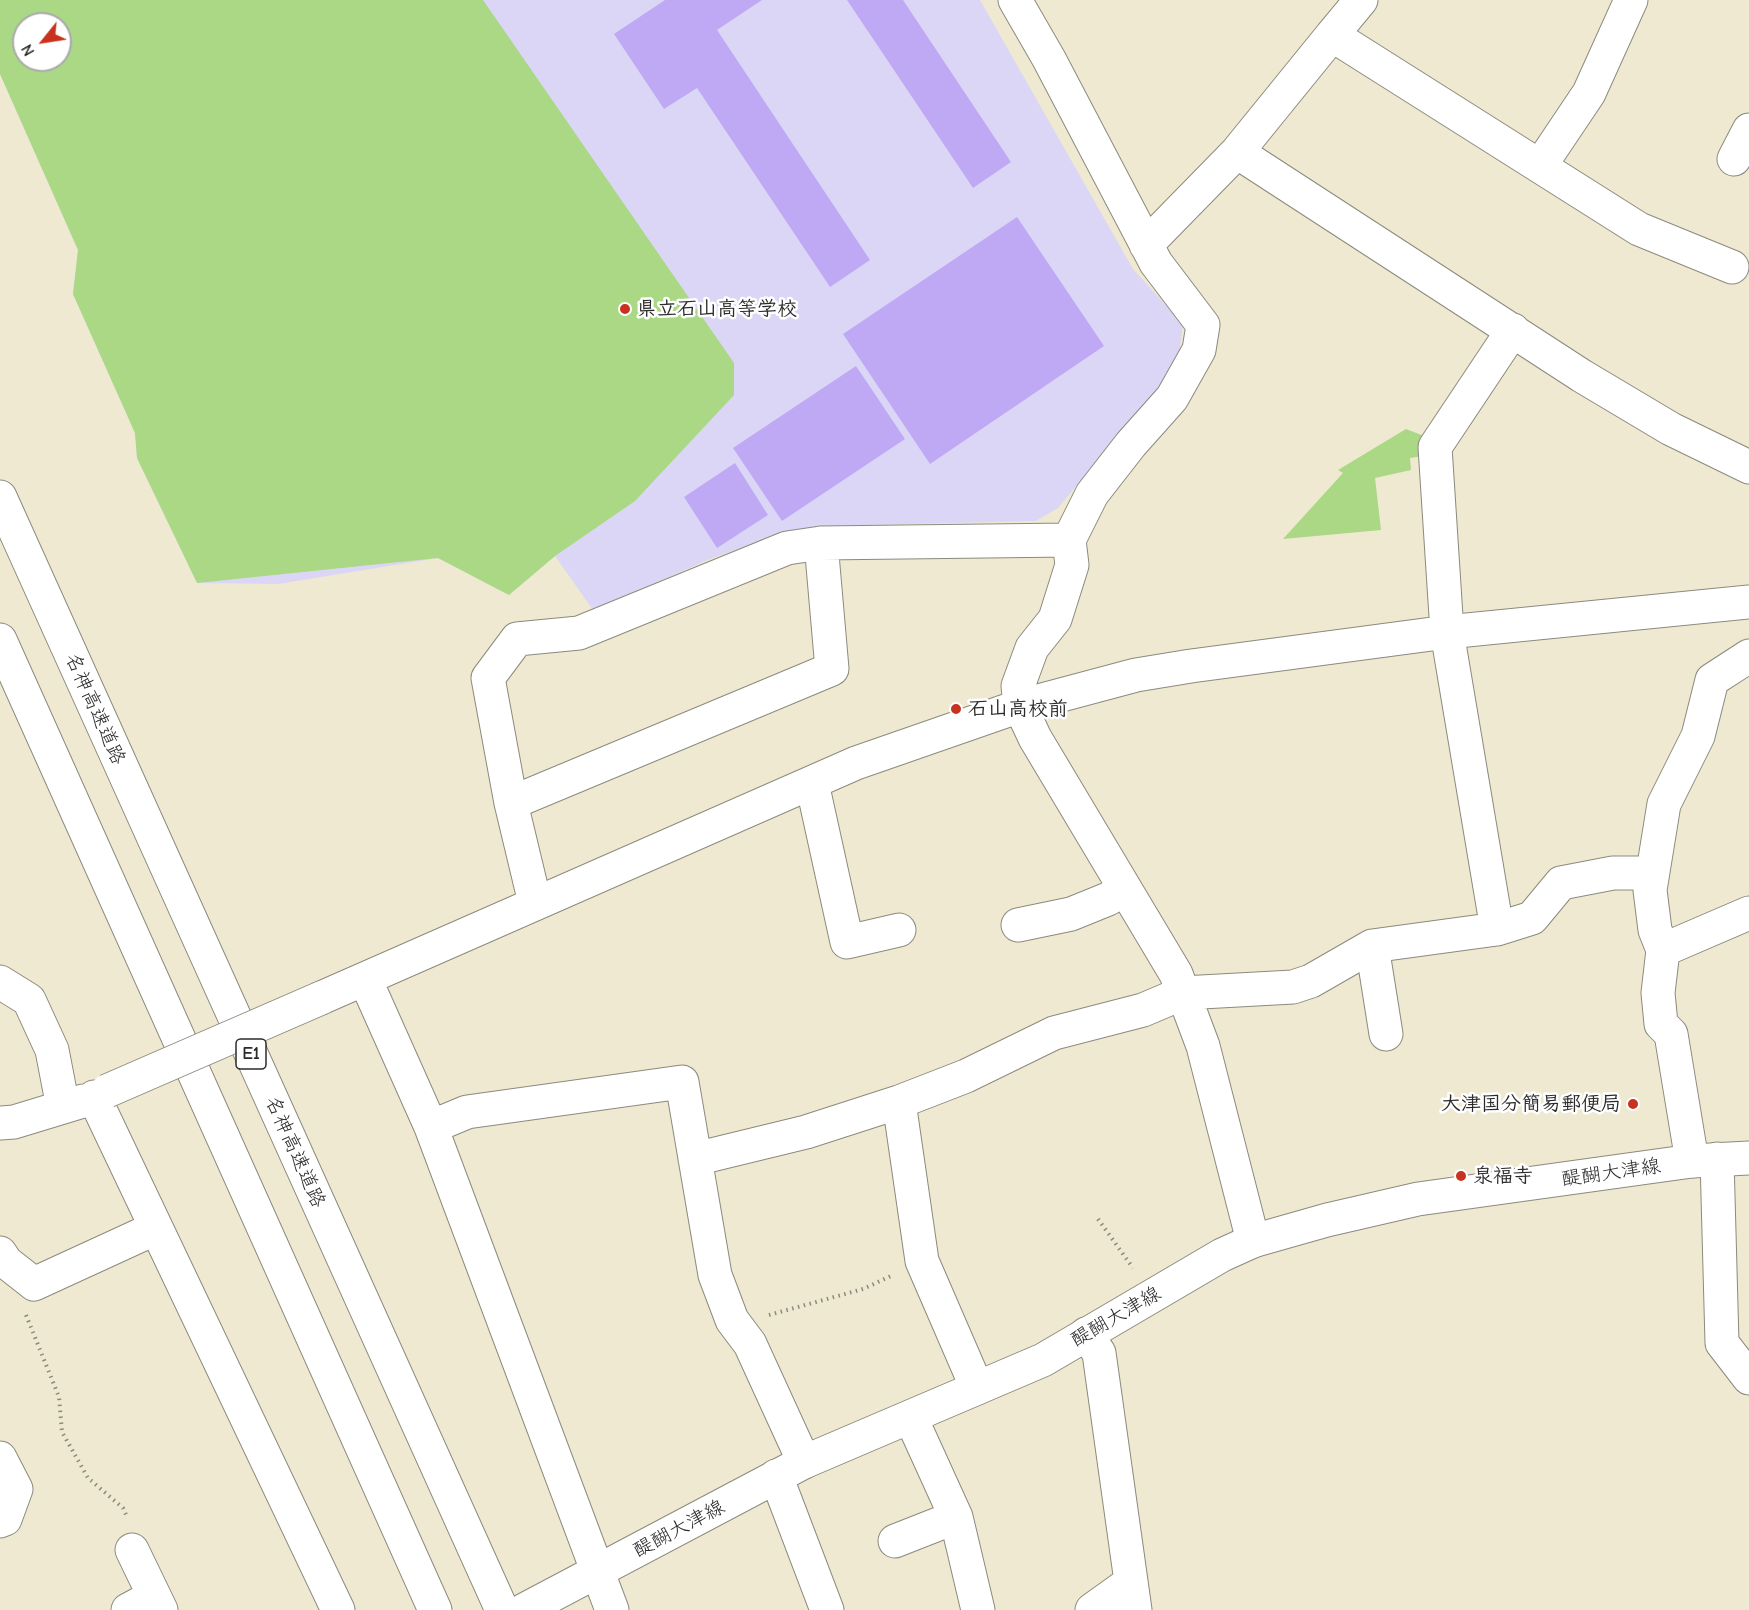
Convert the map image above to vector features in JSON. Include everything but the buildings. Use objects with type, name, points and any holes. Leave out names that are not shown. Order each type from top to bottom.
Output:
[{"type":"main road","points":[[1015,0],[1049,58],[1146,245],[1203,325],[1199,350],[1172,398],[1131,444],[1092,495],[1069,540],[1072,565],[1055,619],[1032,648],[1018,686],[1020,706],[1035,738],[1176,975],[1184,993],[1203,1046],[1253,1241]]},
{"type":"main road","points":[[1146,245],[1237,152],[1360,0]]},
{"type":"main road","points":[[1540,166],[1588,93],[1631,0]]},
{"type":"main road","points":[[1332,35],[1639,229],[1732,267]]},
{"type":"main road","points":[[1734,159],[1749,130]]},
{"type":"main road","points":[[1237,152],[1582,376],[1671,429],[1749,467]]},
{"type":"main road","points":[[1497,928],[1447,632],[1436,447],[1513,330]]},
{"type":"main road","name":"名神高速道路","points":[[0,497],[502,1610]]},
{"type":"main road","points":[[535,903],[511,803],[488,678],[517,639],[579,633],[787,548],[821,543],[1069,540]]},
{"type":"main road","points":[[511,803],[832,669],[821,543]]},
{"type":"main road","points":[[0,1123],[14,1122],[88,1098],[856,764],[1020,706],[1136,675],[1447,632],[1749,602]]},
{"type":"main road","points":[[0,640],[435,1610]]},
{"type":"main road","points":[[1749,656],[1712,680],[1698,736],[1664,804],[1650,890],[1655,930],[1663,950],[1659,1003],[1661,1023],[1671,1034],[1720,1159],[1736,1347],[1749,1378]]},
{"type":"main road","points":[[812,783],[847,942],[899,930]]},
{"type":"main road","points":[[695,1159],[806,1132],[899,1102],[966,1076],[1053,1034],[1143,1010],[1184,993],[1293,987],[1311,981],[1372,946],[1497,928],[1532,918],[1562,883],[1612,873],[1652,873]]},
{"type":"main road","points":[[1018,925],[1071,914],[1125,889]]},
{"type":"main road","points":[[1663,950],[1749,913]]},
{"type":"main road","points":[[1372,946],[1386,1034]]},
{"type":"main road","points":[[365,979],[431,1127],[612,1610]]},
{"type":"main road","points":[[0,982],[29,1000],[52,1050],[88,1098],[156,1228],[338,1610]]},
{"type":"main road","points":[[431,1127],[467,1112],[682,1082],[715,1275],[732,1320],[750,1344],[790,1469],[827,1610]]},
{"type":"main road","points":[[899,1102],[922,1261],[977,1388]]},
{"type":"main road","name":"醍醐大津線","points":[[524,1610],[598,1573],[790,1469],[1043,1360],[1222,1255],[1253,1241],[1327,1220],[1418,1199],[1720,1159]]},
{"type":"main road","points":[[0,1253],[6,1262],[34,1284],[156,1228]]},
{"type":"main road","points":[[1086,1334],[1099,1353],[1133,1596],[1092,1610]]},
{"type":"main road","points":[[911,1418],[956,1517],[978,1610]]},
{"type":"main road","points":[[0,1458],[16,1489],[5,1519],[0,1521]]},
{"type":"main road","points":[[895,1541],[956,1517]]},
{"type":"main road","points":[[132,1550],[148,1605]]},
{"type":"path","points":[[1098,1219],[1152,1296]]},
{"type":"path","points":[[738,1328],[750,1321],[864,1289],[922,1261]]},
{"type":"path","points":[[26,1313],[59,1397],[62,1432],[88,1478],[123,1508],[135,1534],[132,1550]]},
{"type":"shaded area","name":"県立石山高等学校","points":[[0,0],[980,0],[1133,269],[1183,324],[1179,357],[1161,384],[1058,508],[1036,521],[828,526],[784,533],[710,559],[593,610],[555,556],[509,595],[438,558],[278,584],[197,583],[137,458],[135,433],[73,294],[78,250],[0,74]]},
{"type":"green space","points":[[0,0],[483,0],[734,363],[734,395],[635,501],[555,556],[509,595],[438,558],[197,583],[137,458],[135,433],[73,294],[78,250],[0,74]]},
{"type":"green space","points":[[1406,429],[1424,436],[1423,456],[1410,458],[1411,470],[1375,478],[1381,530],[1283,539],[1343,473],[1338,470]]},
{"type":"place","name":"県立石山高等学校","points":[[625,309]]},
{"type":"place","name":"石山高校前","points":[[956,709]]},
{"type":"place","name":"大津国分簡易郵便局","points":[[1633,1104]]},
{"type":"place","name":"泉福寺","points":[[1461,1176]]}]
